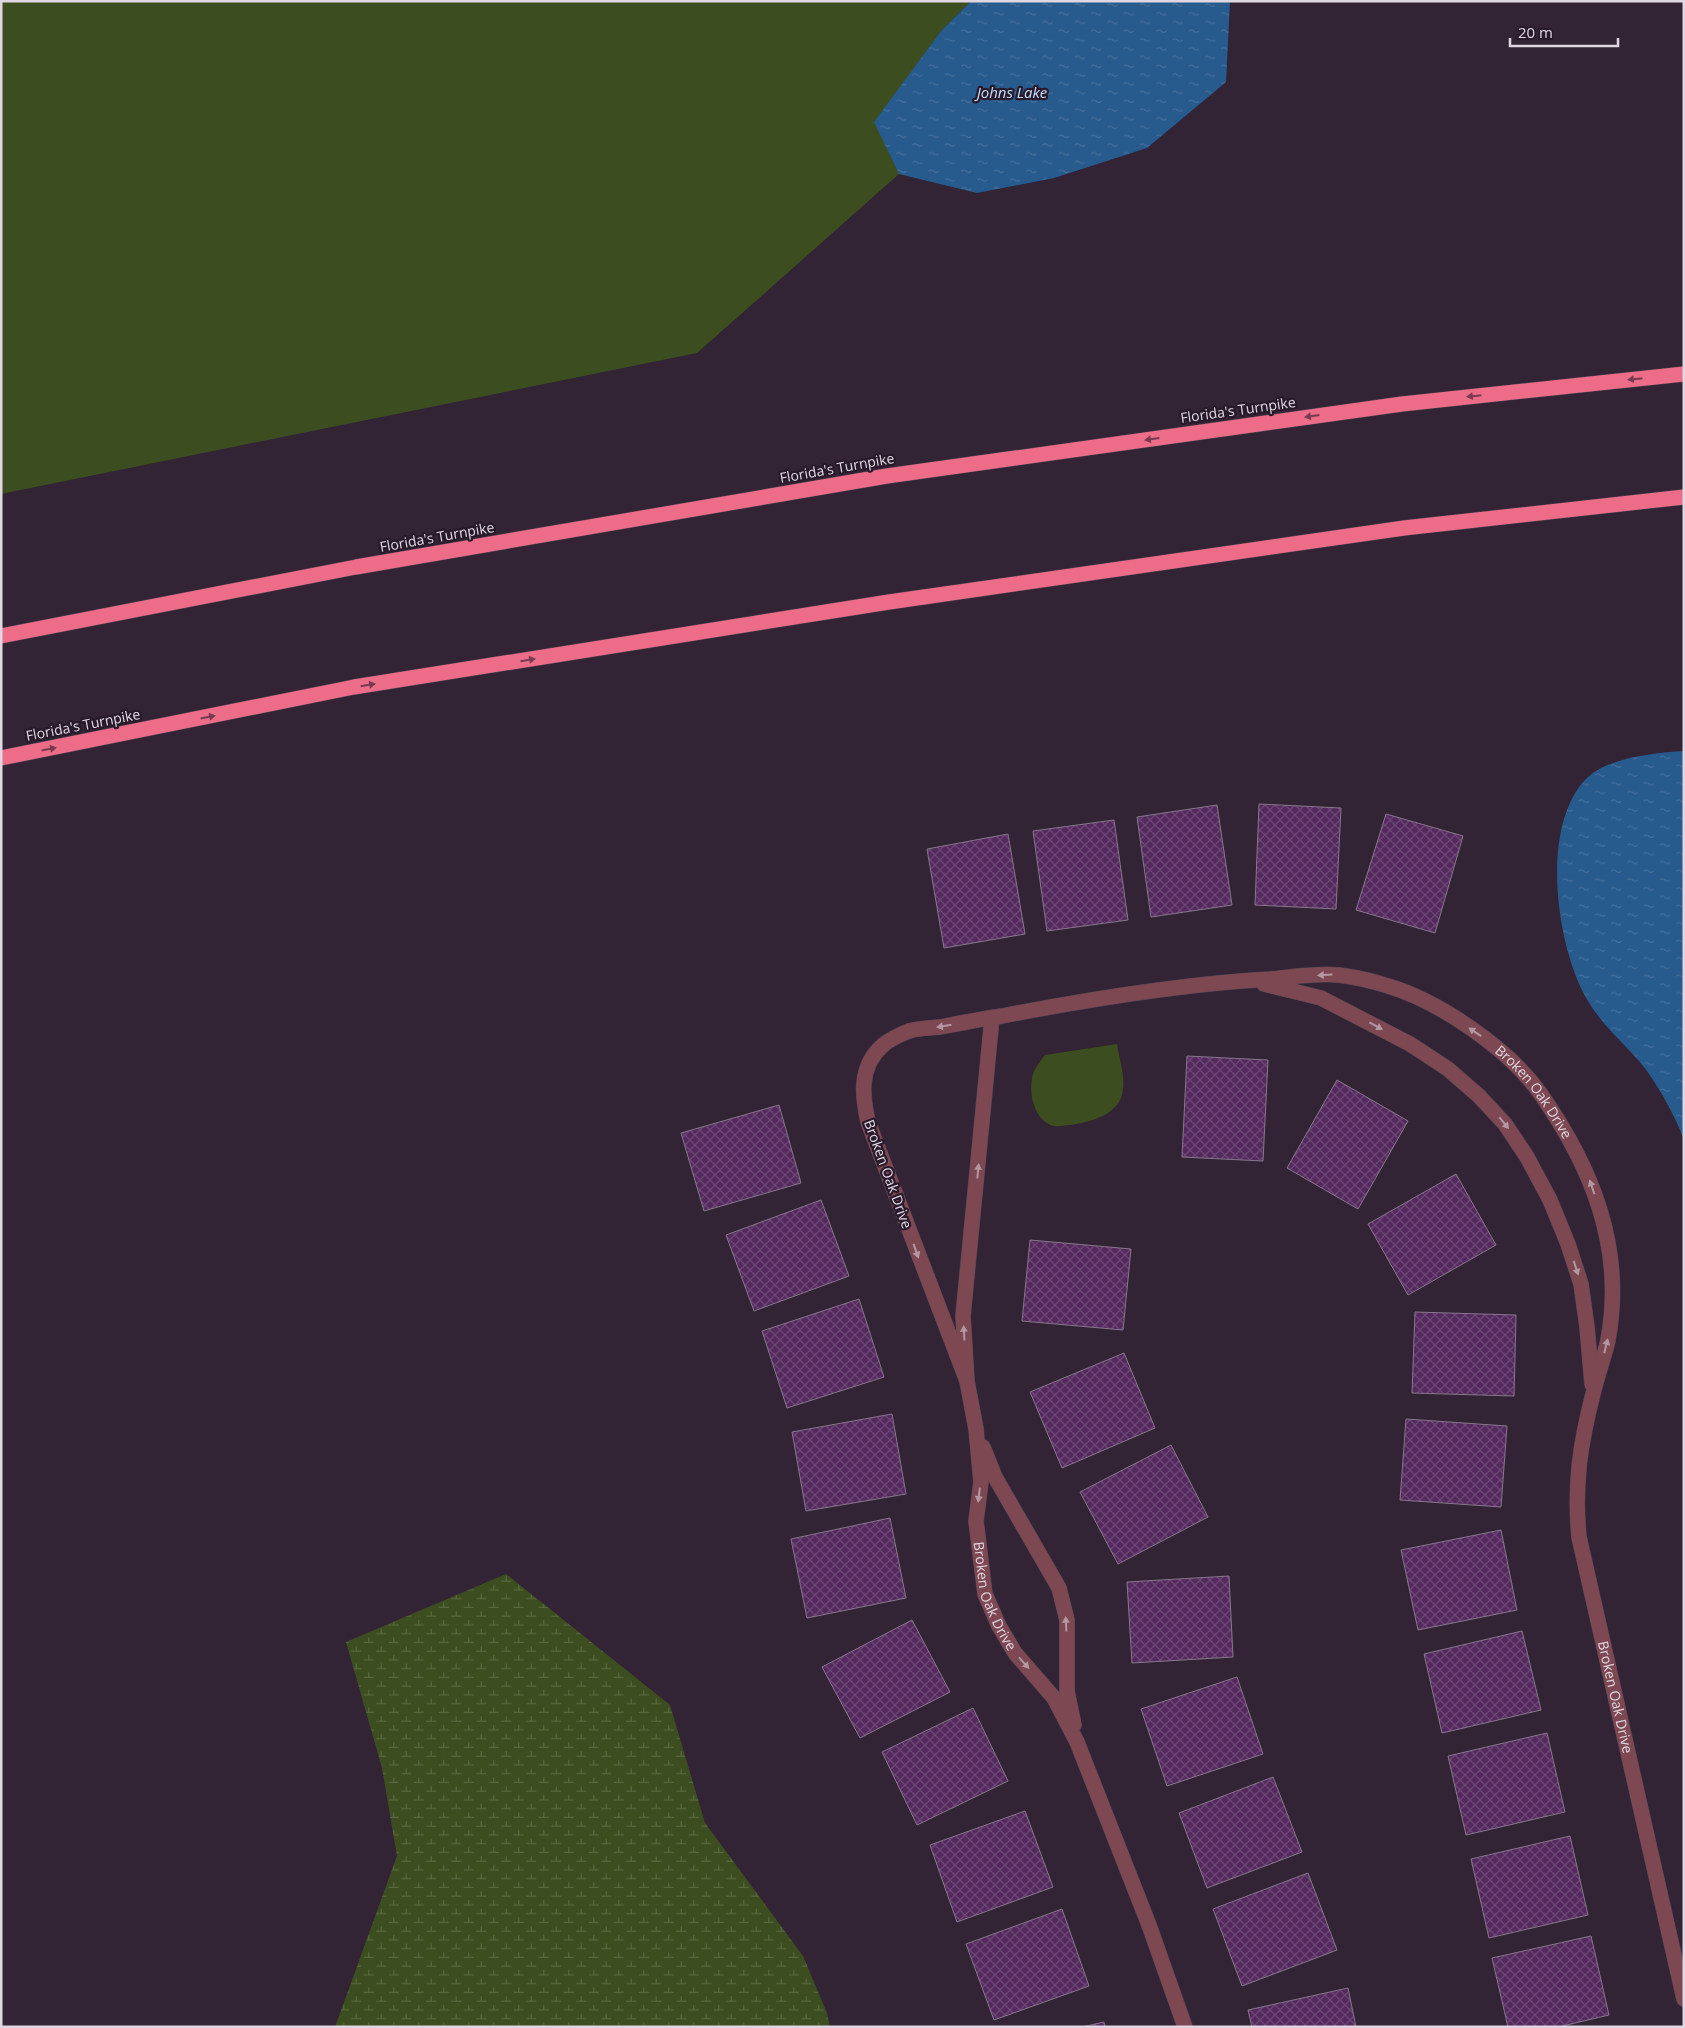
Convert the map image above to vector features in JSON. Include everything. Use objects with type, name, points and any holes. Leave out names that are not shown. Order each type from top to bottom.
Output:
[{"type":"highway","name":"Florida's Turnpike","points":[[1,636],[356,567],[887,476],[1402,404],[1684,374]]},
{"type":"highway","name":"Florida's Turnpike","points":[[1,758],[354,687],[889,602],[1404,528],[1684,497]]},
{"type":"street","name":"Broken Oak Drive","points":[[967,1381],[953,1350],[868,1122],[863,1086],[868,1065],[882,1045],[909,1031],[992,1018],[1080,1001],[1248,980],[1338,975],[1388,986],[1429,1003],[1479,1034],[1514,1065],[1538,1090],[1567,1135],[1592,1183],[1609,1241],[1614,1293],[1608,1341],[1582,1438],[1577,1471],[1576,1507],[1579,1537],[1684,1999]]},
{"type":"street","name":"Broken Oak Drive","points":[[1248,980],[1321,998],[1410,1044],[1448,1068],[1479,1096],[1505,1124],[1528,1157],[1550,1200],[1568,1244],[1581,1284],[1593,1393]]},
{"type":"street","name":"Broken Oak Drive","points":[[992,1018],[963,1316],[967,1381],[976,1429],[981,1482],[976,1521],[985,1594],[999,1626],[1015,1653],[1054,1698],[1077,1742],[1149,1925],[1185,2027]]},
{"type":"street","name":"Broken Oak Drive","points":[[976,1429],[995,1477],[1059,1588],[1067,1620],[1067,1691],[1077,1742]]},
{"type":"green space","points":[[1,1],[971,1],[941,31],[875,122],[899,174],[697,353],[1,494]]},
{"type":"green space","points":[[1117,1044],[1123,1072],[1123,1089],[1121,1098],[1111,1111],[1095,1119],[1070,1125],[1054,1126],[1041,1118],[1034,1103],[1031,1086],[1034,1071],[1045,1055]]},
{"type":"green space","points":[[506,1574],[670,1705],[705,1823],[803,1956],[827,2013],[830,2027],[335,2027],[397,1856],[382,1768],[346,1642]]},
{"type":"water","name":"Johns Lake","points":[[971,1],[1230,1],[1226,82],[1147,148],[1054,178],[977,193],[899,174],[874,122],[941,31]]},
{"type":"water","points":[[1684,751],[1684,1140],[1670,1109],[1652,1078],[1593,1009],[1577,978],[1561,920],[1558,855],[1562,825],[1572,799],[1587,778],[1607,765],[1633,757]]},
{"type":"building","points":[[1259,804],[1341,808],[1336,909],[1255,905]]},
{"type":"building","points":[[1217,805],[1232,905],[1151,917],[1137,817]]},
{"type":"building","points":[[1386,814],[1463,836],[1435,933],[1356,910]]},
{"type":"building","points":[[1114,820],[1128,920],[1047,931],[1033,831]]},
{"type":"building","points":[[1008,834],[1025,934],[944,948],[927,849]]},
{"type":"building","points":[[1187,1056],[1268,1060],[1263,1161],[1182,1157]]},
{"type":"building","points":[[1337,1080],[1408,1121],[1358,1209],[1287,1168]]},
{"type":"building","points":[[779,1105],[801,1183],[704,1211],[681,1133]]},
{"type":"building","points":[[1456,1174],[1496,1245],[1408,1295],[1368,1224]]},
{"type":"building","points":[[821,1200],[849,1276],[754,1311],[726,1235]]},
{"type":"building","points":[[1030,1240],[1131,1249],[1123,1330],[1022,1321]]},
{"type":"building","points":[[859,1299],[884,1377],[787,1408],[762,1331]]},
{"type":"building","points":[[1415,1312],[1516,1315],[1514,1396],[1412,1393]]},
{"type":"building","points":[[1124,1353],[1155,1428],[1062,1468],[1030,1392]]},
{"type":"building","points":[[892,1414],[906,1494],[806,1511],[792,1432]]},
{"type":"building","points":[[1406,1419],[1507,1426],[1501,1507],[1400,1500]]},
{"type":"building","points":[[1171,1445],[1208,1517],[1118,1564],[1080,1492]]},
{"type":"building","points":[[890,1518],[906,1598],[807,1618],[791,1539]]},
{"type":"building","points":[[1501,1530],[1517,1610],[1418,1630],[1401,1550]]},
{"type":"building","points":[[1229,1576],[1233,1657],[1132,1663],[1127,1582]]},
{"type":"building","points":[[912,1620],[950,1692],[860,1738],[822,1667]]},
{"type":"building","points":[[1522,1631],[1541,1710],[1442,1733],[1424,1654]]},
{"type":"building","points":[[1237,1677],[1263,1754],[1167,1786],[1141,1709]]},
{"type":"building","points":[[973,1708],[1008,1781],[917,1825],[882,1752]]},
{"type":"building","points":[[1547,1733],[1565,1812],[1466,1835],[1448,1756]]},
{"type":"building","points":[[1273,1777],[1302,1852],[1207,1888],[1179,1813]]},
{"type":"building","points":[[1025,1811],[1053,1887],[957,1922],[930,1845]]},
{"type":"building","points":[[1570,1836],[1588,1915],[1489,1938],[1471,1859]]},
{"type":"building","points":[[1308,1873],[1337,1950],[1242,1986],[1213,1909]]},
{"type":"building","points":[[1062,1909],[1089,1986],[994,2020],[966,1944]]},
{"type":"building","points":[[1591,1936],[1609,2015],[1558,2027],[1508,2027],[1492,1958]]},
{"type":"building","points":[[1348,1988],[1356,2027],[1252,2027],[1248,2010]]},
{"type":"building","points":[[1104,2022],[1105,2027],[1082,2027]]}]
